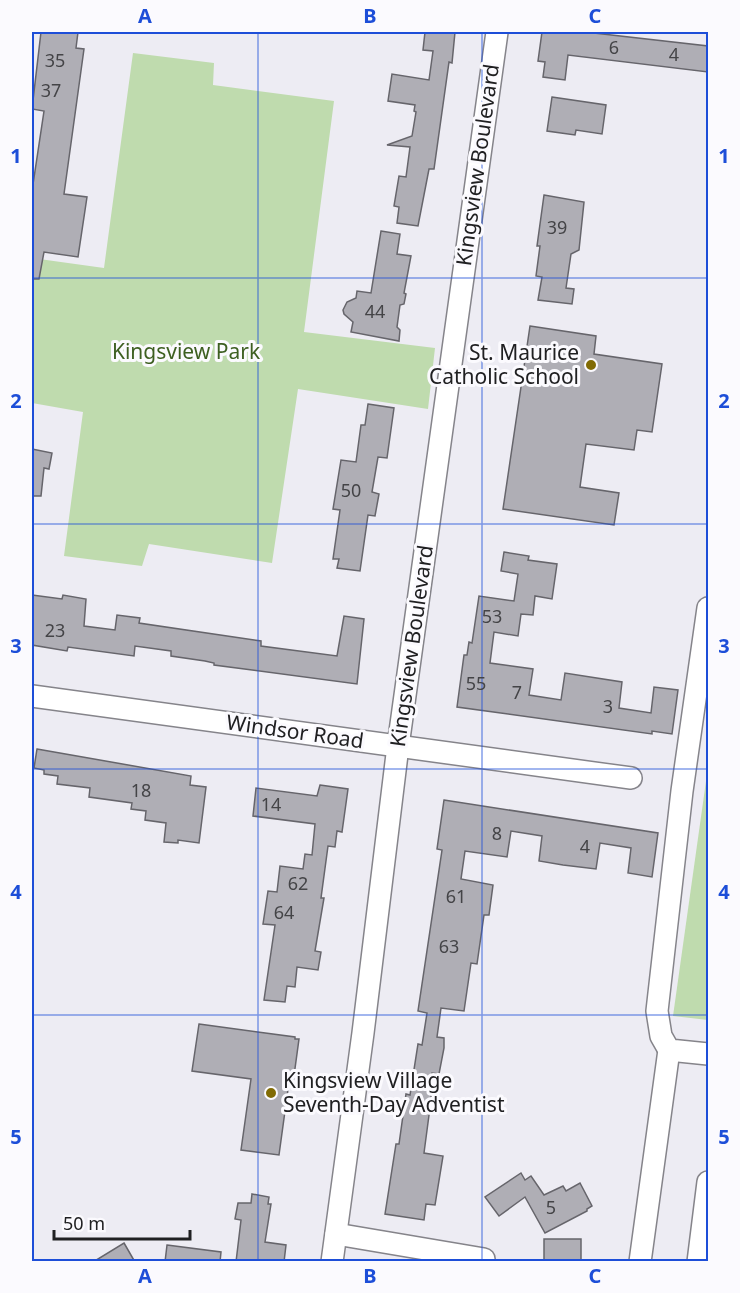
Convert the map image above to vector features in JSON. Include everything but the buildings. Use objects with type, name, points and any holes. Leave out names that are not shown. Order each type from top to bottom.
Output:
[{"type":"street","name":"Kingsview Boulevard","points":[[332,1262],[398,746],[497,32]]},
{"type":"street","points":[[640,1262],[669,1050],[661,1036],[657,1011],[682,791],[703,686],[708,608]]},
{"type":"street","name":"Windsor Road","points":[[32,696],[630,778]]},
{"type":"street","points":[[669,1050],[708,1054]]},
{"type":"street","points":[[698,1262],[708,1182]]},
{"type":"street","points":[[336,1234],[484,1259],[484,1262]]},
{"type":"green space","name":"Kingsview Park","points":[[133,53],[214,63],[213,85],[334,101],[304,332],[435,348],[428,409],[298,389],[272,563],[149,544],[142,566],[64,556],[83,412],[32,403],[32,258],[104,268]]},
{"type":"green space","points":[[708,767],[708,1020],[673,1016]]},
{"type":"place","name":"St. Maurice Catholic School","points":[[591,365]]},
{"type":"place","name":"Kingsview Village Seventh-Day Adventist","points":[[271,1093]]}]
